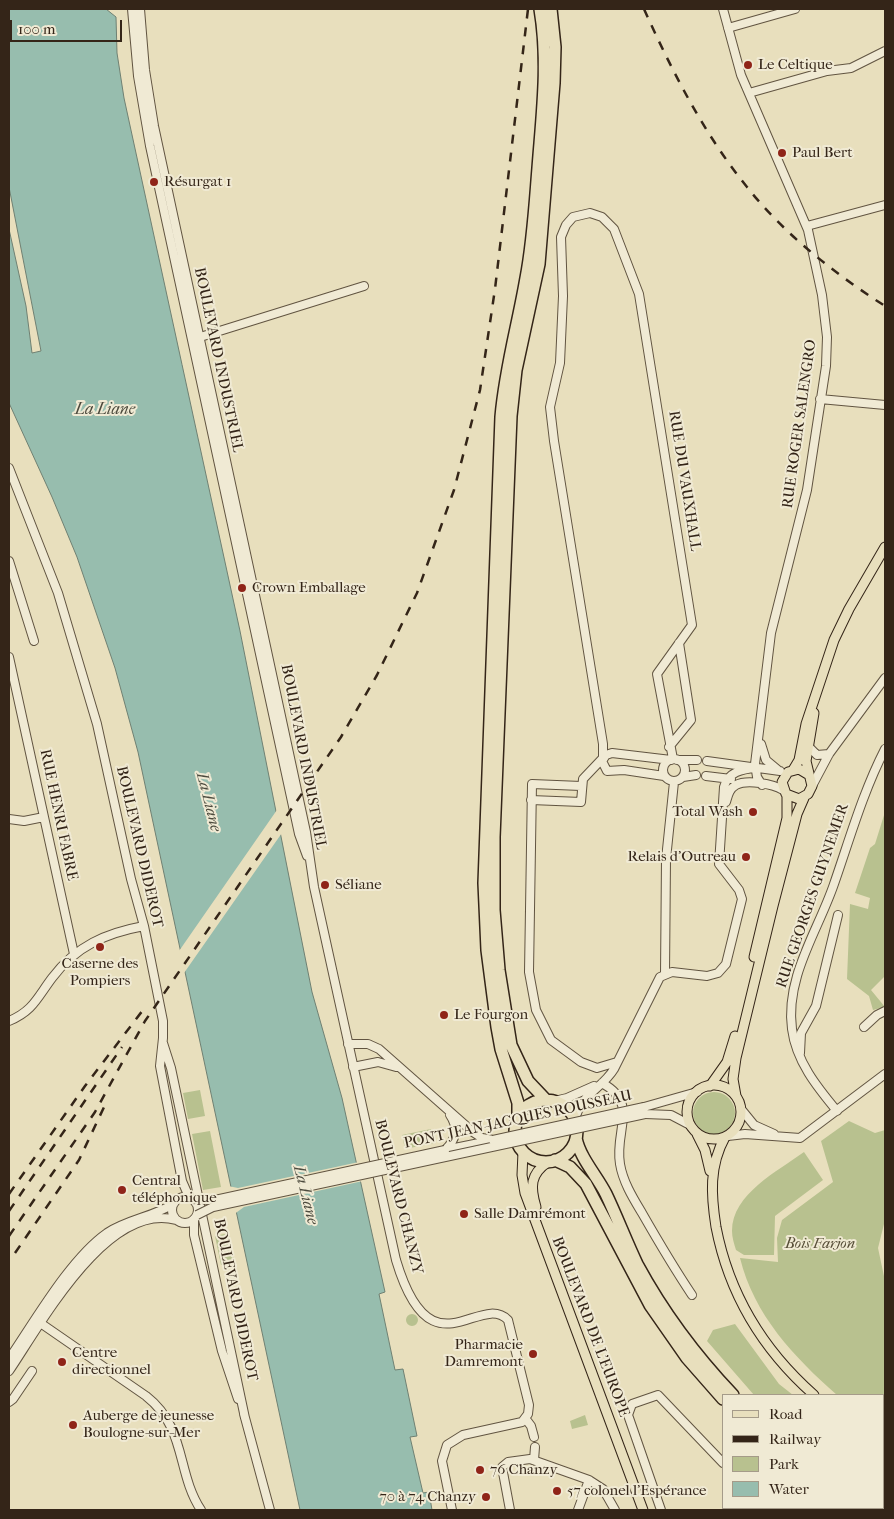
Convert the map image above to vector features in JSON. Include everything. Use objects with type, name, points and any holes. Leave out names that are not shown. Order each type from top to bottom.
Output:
[{"type":"highway","points":[[540,9],[549,33],[554,96],[539,264],[519,355],[511,416],[493,864],[497,949],[510,1040],[521,1071],[533,1089],[567,1108],[575,1121],[579,1149],[600,1183],[630,1250],[654,1293],[691,1348],[732,1394]]},
{"type":"highway","points":[[551,9],[530,252],[508,360],[502,410],[484,847],[485,926],[493,999],[500,1044],[518,1103],[518,1116],[514,1134],[522,1152],[534,1160],[552,1161],[570,1167],[586,1184],[650,1305],[687,1358],[722,1398]]},
{"type":"highway","points":[[518,1116],[531,1103],[550,1100]]},
{"type":"highway","points":[[552,1161],[568,1152],[576,1138]]},
{"type":"main road","points":[[712,1184],[716,1154],[726,1137],[738,1125],[741,1109],[736,1096],[733,1071],[738,1048],[770,914],[797,814],[812,786],[800,771],[799,760],[806,724],[829,653],[842,622],[885,547]]},
{"type":"main road","points":[[813,1394],[776,1356],[742,1306],[721,1250],[706,1154],[693,1128],[688,1108],[691,1099],[697,1092],[710,1086],[724,1068],[732,1048],[787,818],[783,780],[800,771],[808,746],[816,693]]},
{"type":"main road","points":[[785,793],[795,799],[804,798]]},
{"type":"main road","points":[[710,1086],[724,1087],[736,1096]]},
{"type":"main road","points":[[693,1128],[709,1139],[726,1137]]},
{"type":"main road","name":"BOULEVARD DE L'EUROPE","points":[[522,1152],[522,1175],[525,1193],[643,1510]]},
{"type":"main road","name":"BOULEVARD DE L'EUROPE","points":[[552,1161],[539,1169],[532,1178],[534,1200],[648,1510]]},
{"type":"street","name":"BOULEVARD INDUSTRIEL","points":[[132,9],[136,58],[145,121],[196,338],[306,832],[309,861]]},
{"type":"street","name":"BOULEVARD INDUSTRIEL","points":[[140,9],[144,64],[154,126],[196,338]]},
{"type":"street","name":"RUE ROGER SALENGRO","points":[[723,9],[740,71],[807,226],[821,291],[827,333],[826,362],[804,502],[771,633],[756,768],[757,778],[762,785]]},
{"type":"street","points":[[728,28],[795,9]]},
{"type":"street","points":[[749,94],[827,71],[852,68],[885,51]]},
{"type":"street","points":[[807,226],[885,204]]},
{"type":"street","name":"RUE DU VAUXHALL","points":[[602,759],[602,744],[550,407],[560,363],[563,288],[560,237],[566,225],[577,215],[590,213],[602,217],[614,229],[638,289],[692,625],[657,674],[669,747],[674,760]]},
{"type":"street","points":[[196,338],[364,286]]},
{"type":"street","points":[[820,399],[885,405]]},
{"type":"street","name":"BOULEVARD DIDEROT","points":[[9,468],[48,564],[79,659],[144,926],[163,1021],[160,1066],[183,1186],[190,1198]]},
{"type":"street","points":[[9,561],[12,578],[34,641]]},
{"type":"street","points":[[669,747],[691,720],[679,643]]},
{"type":"street","name":"RUE HENRI FABRE","points":[[9,657],[12,682],[74,954]]},
{"type":"street","points":[[812,786],[829,754],[885,678]]},
{"type":"street","name":"RUE ROGER SALENGRO","points":[[760,736],[765,759],[780,771]]},
{"type":"street","points":[[808,746],[817,755],[829,754]]},
{"type":"street","name":"RUE GEORGES GUYNEMER","points":[[837,1111],[810,1076],[793,1040],[791,1023],[794,985],[834,885],[860,804],[885,748]]},
{"type":"street","points":[[531,800],[581,802],[583,779],[602,759],[612,753],[674,760],[697,760]]},
{"type":"street","points":[[707,761],[780,771],[800,771],[819,763],[829,754]]},
{"type":"street","points":[[602,759],[603,767],[608,771],[624,770],[664,776],[674,782]]},
{"type":"street","points":[[664,776],[664,765],[674,760]]},
{"type":"street","points":[[674,760],[684,767],[683,777]]},
{"type":"street","points":[[575,1121],[582,1101],[611,1075],[655,984],[664,974],[672,972],[707,976],[718,973],[728,961],[742,902],[738,890],[719,864],[724,787],[727,779],[738,771],[756,768]]},
{"type":"street","points":[[674,782],[683,777],[696,775]]},
{"type":"street","points":[[706,776],[762,785],[785,793]]},
{"type":"street","points":[[664,974],[666,860],[674,782]]},
{"type":"street","points":[[723,814],[731,789],[738,784],[750,783]]},
{"type":"street","points":[[581,786],[532,784],[529,972],[536,1010],[551,1040],[581,1062],[597,1068],[618,1062]]},
{"type":"street","points":[[9,819],[24,820],[44,817]]},
{"type":"street","name":"BOULEVARD CHANZY","points":[[309,861],[392,1244],[401,1276],[424,1316],[438,1324],[447,1324],[495,1314],[501,1315],[508,1320],[529,1405],[525,1418]]},
{"type":"street","name":"RUE GEORGES GUYNEMER","points":[[800,1058],[801,1033],[816,1006],[838,915]]},
{"type":"street","points":[[9,1021],[30,1010],[52,978],[74,954],[98,938],[144,926]]},
{"type":"street","points":[[864,1027],[877,1015],[885,1011]]},
{"type":"street","name":"BOULEVARD DIDEROT","points":[[163,1042],[173,1077],[245,1418],[270,1510]]},
{"type":"street","points":[[348,1044],[364,1043],[376,1046],[476,1135],[493,1140]]},
{"type":"street","points":[[353,1067],[381,1062],[402,1071]]},
{"type":"street","points":[[726,1137],[745,1134],[785,1138],[802,1137],[885,1074]]},
{"type":"street","points":[[550,1100],[567,1098],[601,1083]]},
{"type":"street","points":[[601,1083],[615,1090],[622,1100],[619,1154],[626,1183],[664,1252],[692,1294]]},
{"type":"street","points":[[644,1110],[697,1092]]},
{"type":"street","points":[[741,1109],[748,1120],[758,1128],[785,1138]]},
{"type":"street","points":[[445,1150],[452,1142],[456,1131],[454,1121],[446,1110]]},
{"type":"street","points":[[644,1110],[671,1115],[693,1128]]},
{"type":"street","name":"PONT JEAN-JACQUES ROUSSEAU","points":[[190,1198],[209,1201],[445,1150],[644,1110]]},
{"type":"street","name":"PONT JEAN-JACQUES ROUSSEAU","points":[[195,1217],[213,1207],[644,1110]]},
{"type":"street","name":"BOULEVARD DIDEROT","points":[[175,1201],[180,1171]]},
{"type":"street","points":[[9,1359],[39,1322],[81,1267],[106,1243],[124,1231],[145,1222],[161,1218],[189,1222],[195,1217],[197,1206],[190,1198],[175,1201],[119,1226],[96,1242],[75,1264],[39,1322],[9,1371]]},
{"type":"street","points":[[175,1201],[172,1212],[179,1221]]},
{"type":"street","name":"BOULEVARD DIDEROT","points":[[195,1217],[196,1244],[224,1362],[245,1418]]},
{"type":"street","name":"BOULEVARD DIDEROT","points":[[179,1221],[196,1244]]},
{"type":"street","points":[[39,1322],[146,1396],[162,1410],[171,1426],[194,1497],[201,1510]]},
{"type":"street","points":[[9,1402],[14,1399],[32,1371]]},
{"type":"street","points":[[661,1510],[628,1415],[632,1404],[658,1395],[722,1462]]},
{"type":"street","points":[[452,1510],[442,1461],[444,1451],[449,1443],[462,1435],[517,1424],[525,1418],[531,1426],[534,1437]]},
{"type":"street","points":[[534,1460],[535,1447]]},
{"type":"street","points":[[510,1510],[502,1467],[506,1463],[516,1460],[534,1460],[588,1480],[603,1489],[615,1510]]},
{"type":"street","points":[[578,1510],[588,1480]]},
{"type":"green space","points":[[885,812],[885,976],[871,990],[885,1007],[873,1010],[869,996],[847,979],[850,904],[868,909],[870,898],[855,893],[870,848],[875,844]]},
{"type":"green space","points":[[200,1090],[205,1116],[188,1119],[183,1093]]},
{"type":"green space","points":[[718,1092],[726,1095],[732,1101],[735,1113],[732,1125],[726,1131],[710,1134],[702,1131],[696,1125],[693,1109],[696,1101],[702,1095]]},
{"type":"green space","name":"Bois Farjon","points":[[849,1121],[875,1133],[885,1130],[885,1220],[878,1248],[885,1281],[885,1430],[884,1394],[836,1394],[821,1381],[791,1350],[766,1316],[746,1279],[740,1258],[778,1262],[777,1238],[782,1220],[833,1182],[821,1141]]},
{"type":"green space","points":[[431,1129],[434,1143],[405,1149],[402,1135]]},
{"type":"green space","points":[[210,1131],[221,1187],[203,1190],[192,1134]]},
{"type":"green space","points":[[804,1152],[823,1180],[775,1216],[774,1255],[744,1255],[736,1250],[732,1231],[734,1218],[740,1206],[758,1185]]},
{"type":"green space","points":[[229,1233],[235,1262],[221,1265],[215,1236]]},
{"type":"green space","points":[[410,1314],[414,1314],[418,1320],[414,1326],[410,1326],[406,1322],[406,1318]]},
{"type":"green space","points":[[735,1324],[779,1384],[792,1394],[753,1394],[707,1341],[713,1330]]},
{"type":"green space","points":[[585,1415],[588,1425],[572,1429],[570,1421]]},
{"type":"water","name":"La Liane","points":[[9,9],[106,9],[116,17],[117,53],[124,98],[240,631],[312,992],[342,1098],[385,1292],[379,1294],[395,1370],[403,1369],[417,1436],[410,1437],[423,1493],[429,1492],[432,1510],[300,1510],[138,752],[115,668],[77,557],[9,403],[9,229],[26,306],[32,353],[41,351],[9,187]]},
{"type":"pier","points":[[279,807],[284,830],[184,973],[179,951]]},
{"type":"pier","points":[[359,1162],[363,1181],[244,1207],[233,1215],[228,1186],[238,1188]]},
{"type":"railway","points":[[9,1236],[95,1112],[145,1021],[341,737],[377,675],[417,593],[454,490],[480,390],[495,289],[528,9]]},
{"type":"railway","points":[[644,9],[666,56],[703,124],[731,167],[747,187],[777,221],[811,252],[848,281],[885,306]]},
{"type":"railway","points":[[9,1194],[85,1086],[143,1010]]},
{"type":"railway","points":[[9,1211],[122,1047]]},
{"type":"railway","points":[[15,1253],[79,1160],[105,1105]]},
{"type":"place","name":"Le Celtique","points":[[748,65]]},
{"type":"place","name":"Paul Bert","points":[[782,153]]},
{"type":"place","name":"Résurgat 1","points":[[154,182]]},
{"type":"place","name":"Crown Emballage","points":[[242,588]]},
{"type":"place","name":"Total Wash","points":[[753,812]]},
{"type":"place","name":"Relais d'Outreau","points":[[746,857]]},
{"type":"place","name":"Séliane","points":[[325,885]]},
{"type":"place","name":"Caserne des Pompiers","points":[[100,947]]},
{"type":"place","name":"Le Fourgon","points":[[444,1015]]},
{"type":"place","name":"Central téléphonique","points":[[122,1190]]},
{"type":"place","name":"Salle Damrémont","points":[[464,1214]]},
{"type":"place","name":"Pharmacie Damremont","points":[[533,1354]]},
{"type":"place","name":"Centre directionnel","points":[[62,1362]]},
{"type":"place","name":"Auberge de jeunesse Boulogne-sur-Mer","points":[[73,1425]]},
{"type":"place","name":"76 Chanzy","points":[[480,1470]]},
{"type":"place","name":"57 colonel l'Espérance","points":[[557,1491]]},
{"type":"place","name":"70 à 74 Chanzy","points":[[486,1497]]}]
